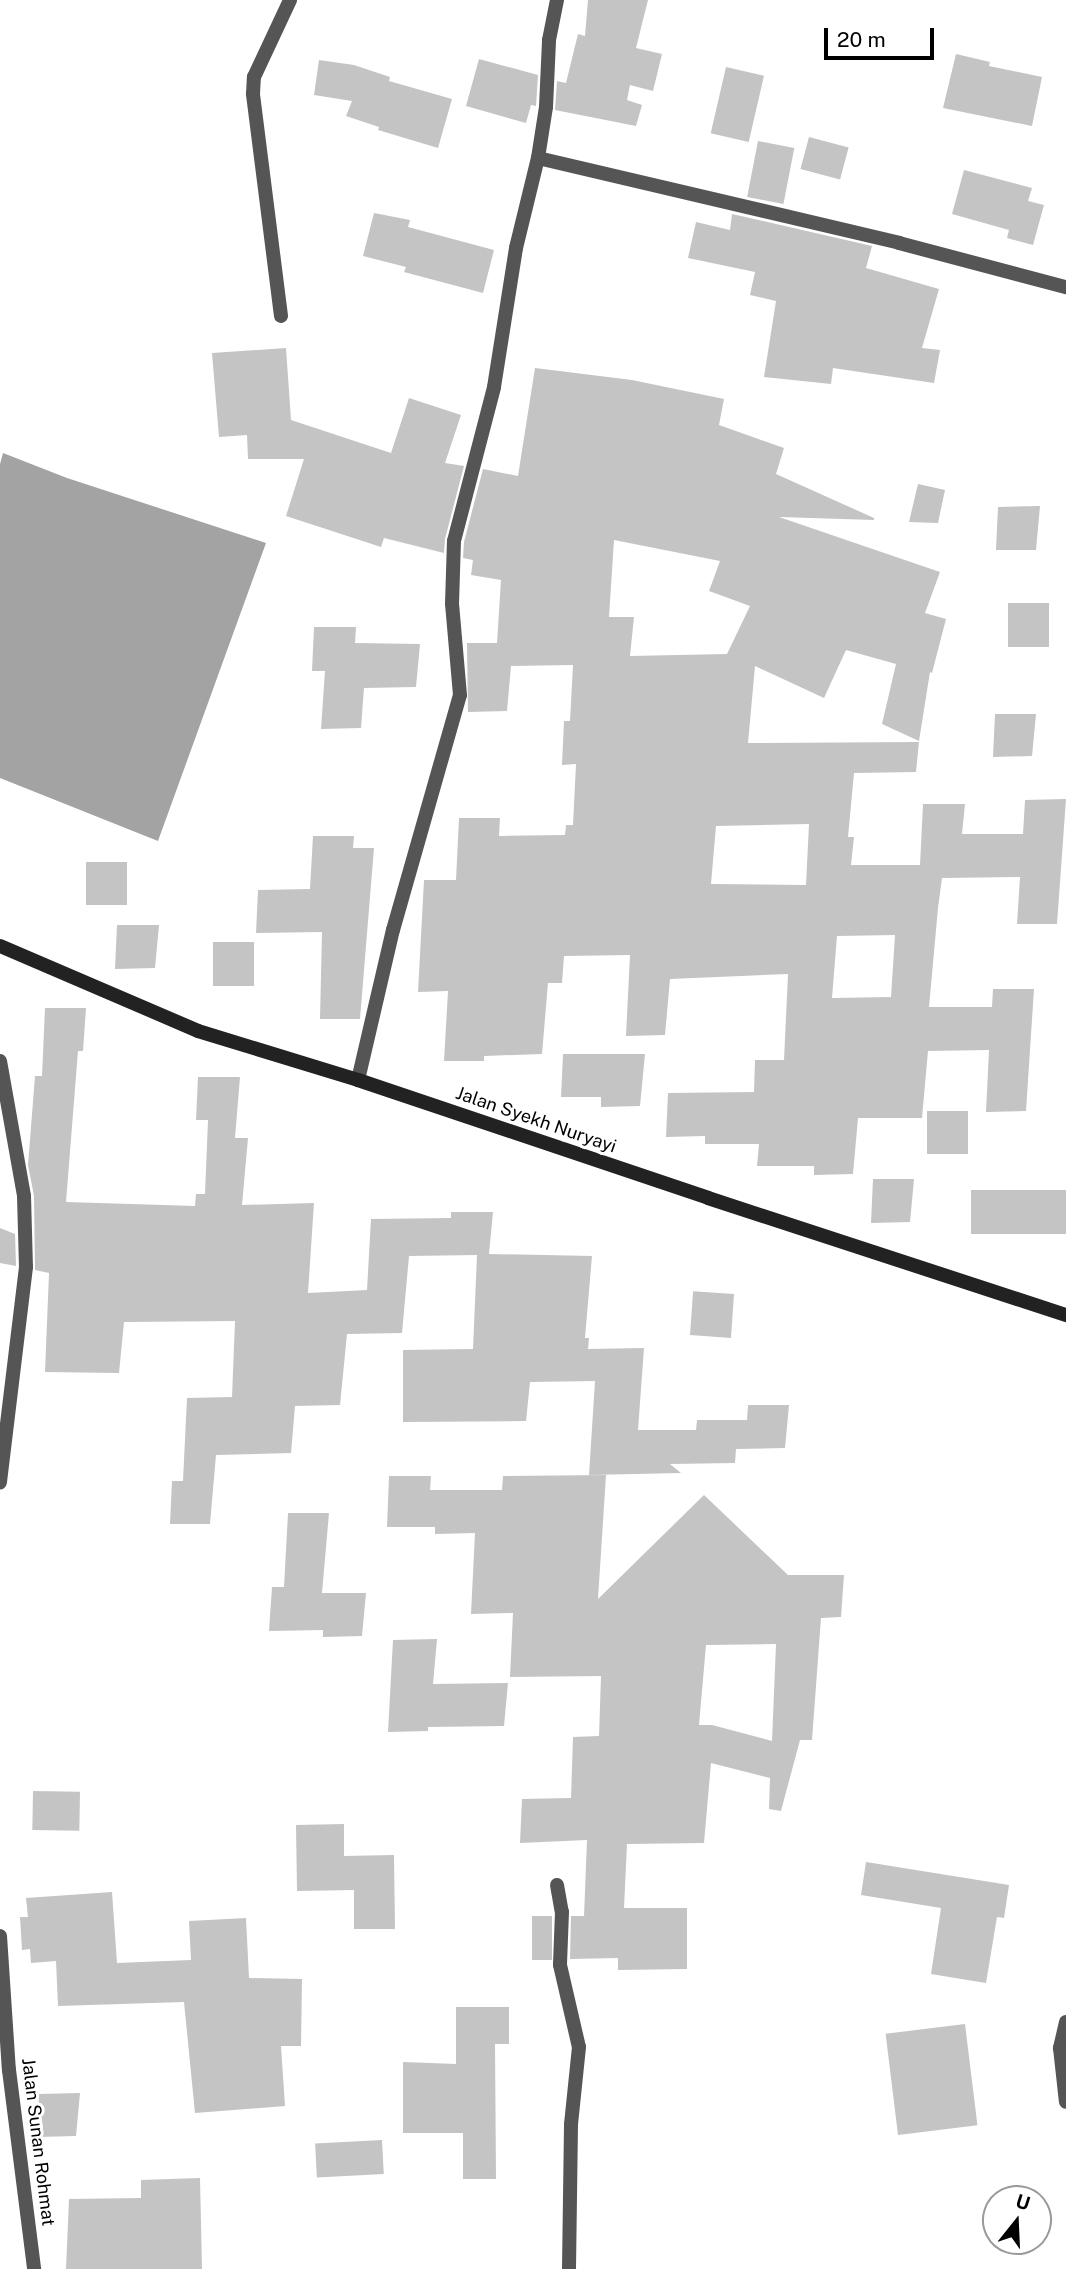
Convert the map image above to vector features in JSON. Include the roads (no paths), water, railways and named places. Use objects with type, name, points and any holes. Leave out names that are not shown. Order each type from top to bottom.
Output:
[{"type":"main road","name":"Jalan Syekh Nuryayi","points":[[0,946],[198,1031],[358,1080],[1066,1315]]},
{"type":"street","points":[[281,316],[254,77],[290,0]]},
{"type":"street","points":[[358,1080],[393,930],[460,695],[452,604],[454,541],[494,387],[516,248],[538,158],[546,107],[549,40],[556,0]]},
{"type":"street","points":[[538,158],[899,243],[1066,287]]},
{"type":"street","points":[[0,1061],[24,1196],[26,1266],[0,1482]]},
{"type":"street","points":[[557,1885],[562,1912],[560,1965],[579,2047],[571,2125],[569,2269]]},
{"type":"street","name":"Jalan Sunan Rohmat","points":[[0,1936],[9,2070],[34,2269]]},
{"type":"street","points":[[1066,2022],[1060,2048],[1066,2102]]}]
